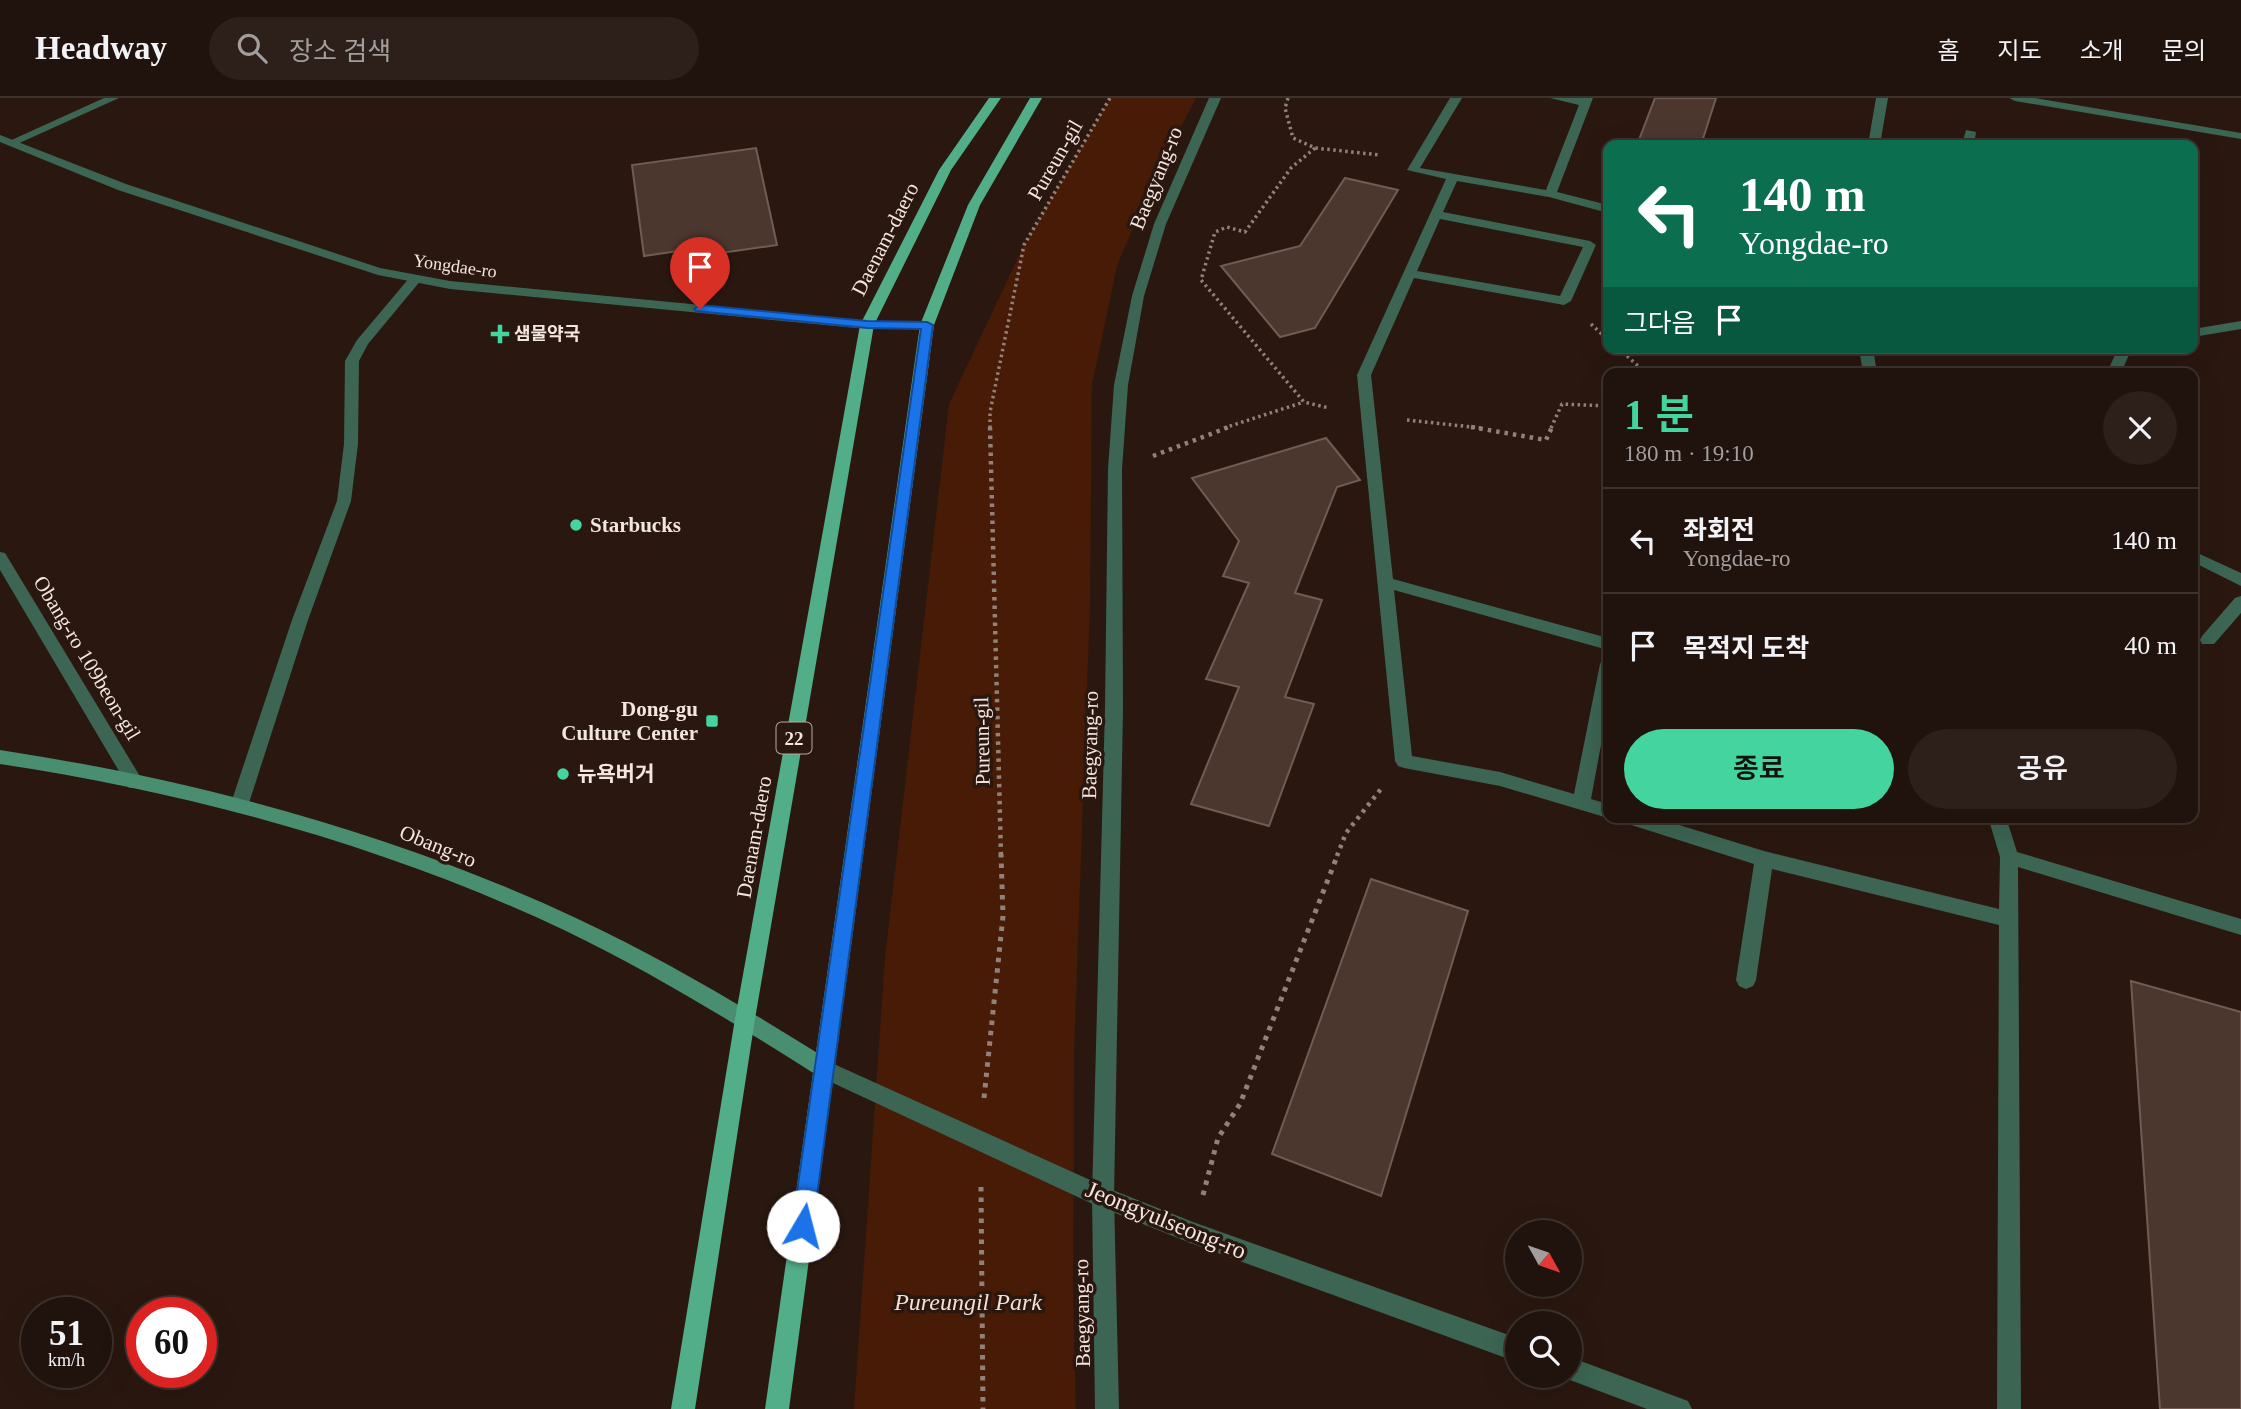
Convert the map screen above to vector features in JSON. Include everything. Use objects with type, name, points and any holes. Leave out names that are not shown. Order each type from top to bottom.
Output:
[{"type":"main road","name":"Daenam-daero","points":[[683,1409],[745,1018],[867,325],[945,170],[995,98]]},
{"type":"main road","points":[[777,1409],[927,325],[974,205],[1036,98]]},
{"type":"main road","name":"Obang-ro","points":[[0,757],[239,806],[324,829],[384,849],[570,924],[745,1018],[825,1069]]},
{"type":"street","points":[[5,141],[113,98]]},
{"type":"street","name":"Baegyang-ro","points":[[1107,1409],[1102,1197],[1114,708],[1115,470],[1121,386],[1138,296],[1160,224],[1215,98]]},
{"type":"street","points":[[1456,98],[1413,170],[1550,194],[1603,208]]},
{"type":"street","points":[[1550,194],[1586,100],[1556,98]]},
{"type":"street","points":[[1875,140],[1882,98]]},
{"type":"street","points":[[2015,98],[2241,136]]},
{"type":"street","name":"Yongdae-ro","points":[[5,141],[122,187],[325,255],[416,279],[450,285],[867,325],[927,325]]},
{"type":"street","points":[[1453,177],[1364,375],[1404,761],[1500,779],[1603,810]]},
{"type":"street","points":[[1410,274],[1564,301],[1590,245],[1436,214]]},
{"type":"street","points":[[239,806],[271,716],[300,620],[344,501],[351,444],[352,361],[362,343],[416,279]]},
{"type":"street","points":[[2198,332],[2241,325]]},
{"type":"street","name":"Obang-ro 109beon-gil","points":[[0,557],[135,783]]},
{"type":"street","points":[[2198,558],[2241,580]]},
{"type":"street","points":[[1385,582],[1603,643]]},
{"type":"street","points":[[2208,640],[2241,601]]},
{"type":"street","points":[[1581,803],[1603,690]]},
{"type":"street","points":[[1647,823],[1764,859],[2010,920]]},
{"type":"street","points":[[1999,823],[2009,856],[2009,1409]]},
{"type":"street","points":[[2009,856],[2241,927]]},
{"type":"street","points":[[1746,980],[1764,859]]},
{"type":"street","name":"Jeongyulseong-ro","points":[[825,1069],[980,1138],[1102,1197],[1193,1233],[1505,1346]]},
{"type":"street","points":[[1582,1373],[1680,1409]]},
{"type":"path","name":"Pureun-gil","points":[[983,1409],[980,1138],[1003,916],[990,412],[1024,245],[1110,98]]},
{"type":"path","points":[[1288,98],[1285,108],[1293,138],[1315,148],[1419,158]]},
{"type":"path","points":[[1625,354],[1640,368]]},
{"type":"path","points":[[1115,470],[1195,438],[1304,402]]},
{"type":"path","points":[[1193,1233],[1218,1138],[1240,1104],[1346,833],[1404,761]]},
{"type":"green space","name":"Pureungil Park","points":[[1110,98],[1196,98],[1153,180],[1117,266],[1092,385],[1090,604],[1074,1052],[1073,1295],[1076,1409],[854,1409],[885,958],[949,404],[1024,245]]},
{"type":"building","points":[[1655,98],[1716,98],[1703,140],[1639,140]]},
{"type":"building","points":[[756,148],[777,245],[707,255],[706,247],[644,256],[632,165]]},
{"type":"building","points":[[1345,178],[1398,190],[1315,328],[1280,337],[1221,266],[1300,246]]},
{"type":"building","points":[[1326,438],[1360,480],[1337,487],[1295,593],[1322,600],[1285,697],[1314,704],[1269,826],[1191,804],[1239,687],[1206,679],[1249,583],[1223,576],[1239,541],[1192,478]]},
{"type":"building","points":[[1371,879],[1468,911],[1381,1196],[1272,1154]]},
{"type":"building","points":[[2131,981],[2241,1012],[2241,1409],[2160,1409]]},
{"type":"place","name":"샘물약국","points":[[500,334]]},
{"type":"place","name":"Starbucks","points":[[576,525]]},
{"type":"place","name":"Dong-gu Culture Center","points":[[712,721]]},
{"type":"place","name":"뉴욕버거","points":[[563,774]]},
{"type":"route","points":[[700,309],[867,325],[927,325],[803,1226]]}]
